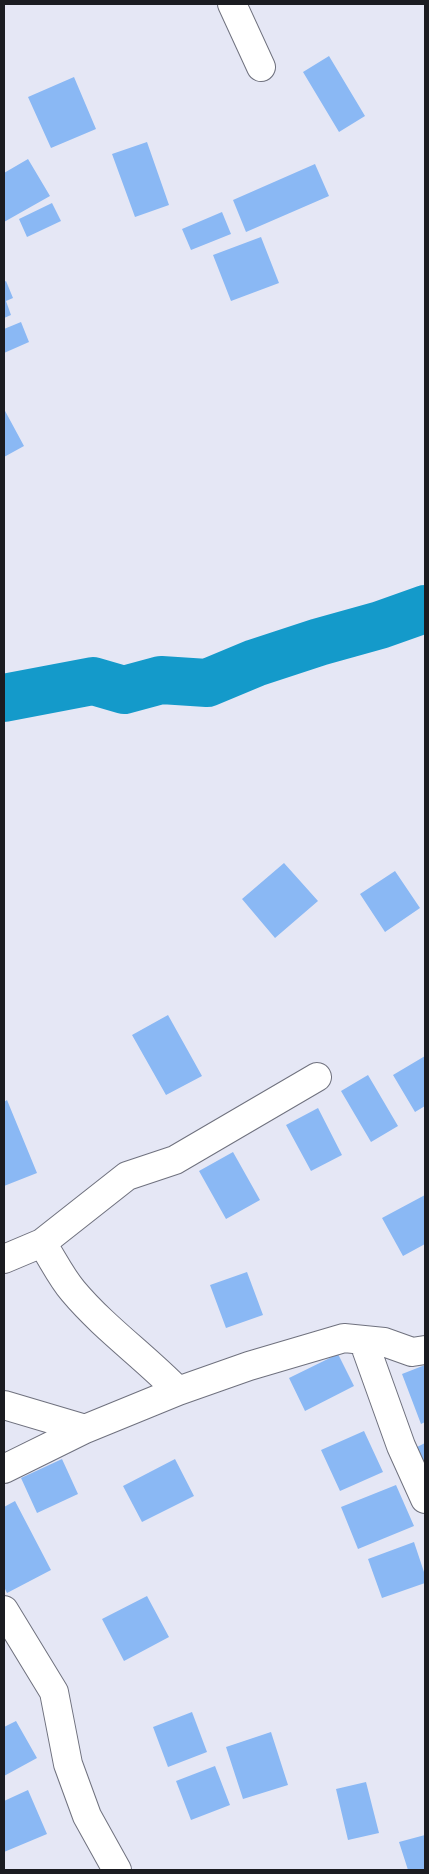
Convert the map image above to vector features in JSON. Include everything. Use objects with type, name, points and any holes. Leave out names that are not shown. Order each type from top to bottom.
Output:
[{"type":"street","points":[[232,4],[260,67]]},
{"type":"street","points":[[4,1260],[42,1243],[127,1176],[175,1160],[317,1076]]},
{"type":"street","points":[[42,1243],[72,1290],[111,1330],[155,1368],[178,1391]]},
{"type":"street","points":[[4,1469],[85,1429],[178,1391],[249,1366],[344,1338],[384,1342],[412,1352],[425,1350]]},
{"type":"street","points":[[363,1340],[401,1446],[425,1499]]},
{"type":"street","points":[[4,1405],[85,1429]]},
{"type":"street","points":[[4,1610],[54,1692],[68,1764],[86,1816],[117,1870]]},
{"type":"building","points":[[329,56],[365,116],[339,132],[303,72]]},
{"type":"building","points":[[74,77],[96,129],[51,148],[28,97]]},
{"type":"building","points":[[147,142],[169,205],[135,217],[112,154]]},
{"type":"building","points":[[28,159],[50,196],[4,222],[4,173]]},
{"type":"building","points":[[315,164],[329,196],[246,232],[233,200]]},
{"type":"building","points":[[52,203],[61,221],[27,237],[19,219]]},
{"type":"building","points":[[222,212],[231,234],[191,250],[182,229]]},
{"type":"building","points":[[261,237],[279,283],[231,301],[213,255]]},
{"type":"building","points":[[6,281],[13,298],[6,301],[11,315],[4,318],[4,282]]},
{"type":"building","points":[[21,322],[29,342],[4,353],[4,329]]},
{"type":"building","points":[[4,409],[24,446],[4,457]]},
{"type":"building","points":[[284,863],[318,901],[275,938],[242,899]]},
{"type":"building","points":[[395,871],[420,908],[385,932],[360,894]]},
{"type":"building","points":[[168,1015],[202,1076],[166,1095],[132,1035]]},
{"type":"building","points":[[425,1056],[425,1106],[415,1112],[393,1075]]},
{"type":"building","points":[[368,1075],[398,1126],[371,1142],[341,1091]]},
{"type":"building","points":[[7,1100],[37,1173],[4,1186],[4,1102]]},
{"type":"building","points":[[318,1108],[342,1155],[311,1171],[286,1125]]},
{"type":"building","points":[[233,1152],[260,1200],[226,1219],[199,1171]]},
{"type":"building","points":[[425,1195],[425,1244],[403,1256],[382,1218]]},
{"type":"building","points":[[247,1272],[263,1315],[226,1328],[210,1285]]},
{"type":"building","points":[[338,1354],[354,1386],[305,1411],[289,1378]]},
{"type":"building","points":[[425,1365],[425,1422],[421,1424],[402,1374]]},
{"type":"building","points":[[364,1431],[383,1472],[340,1491],[321,1450]]},
{"type":"building","points":[[425,1443],[425,1465],[417,1447]]},
{"type":"building","points":[[62,1459],[78,1494],[37,1513],[21,1478]]},
{"type":"building","points":[[175,1459],[194,1496],[142,1522],[123,1486]]},
{"type":"building","points":[[396,1485],[414,1526],[358,1549],[341,1507]]},
{"type":"building","points":[[15,1501],[51,1570],[7,1593],[4,1587],[4,1507]]},
{"type":"building","points":[[414,1542],[425,1575],[425,1583],[382,1598],[368,1559]]},
{"type":"building","points":[[147,1596],[169,1637],[124,1661],[102,1619]]},
{"type":"building","points":[[192,1712],[207,1752],[168,1767],[153,1727]]},
{"type":"building","points":[[16,1721],[37,1758],[4,1776],[4,1727]]},
{"type":"building","points":[[271,1732],[288,1785],[243,1799],[226,1747]]},
{"type":"building","points":[[215,1766],[230,1805],[191,1820],[176,1781]]},
{"type":"building","points":[[366,1782],[379,1833],[348,1840],[336,1789]]},
{"type":"building","points":[[28,1790],[47,1834],[4,1852],[4,1801]]},
{"type":"building","points":[[425,1835],[425,1870],[408,1870],[399,1842]]},
{"type":"waterway","points":[[4,698],[93,681],[124,690],[161,680],[207,683],[255,663],[380,625],[425,609]]}]
